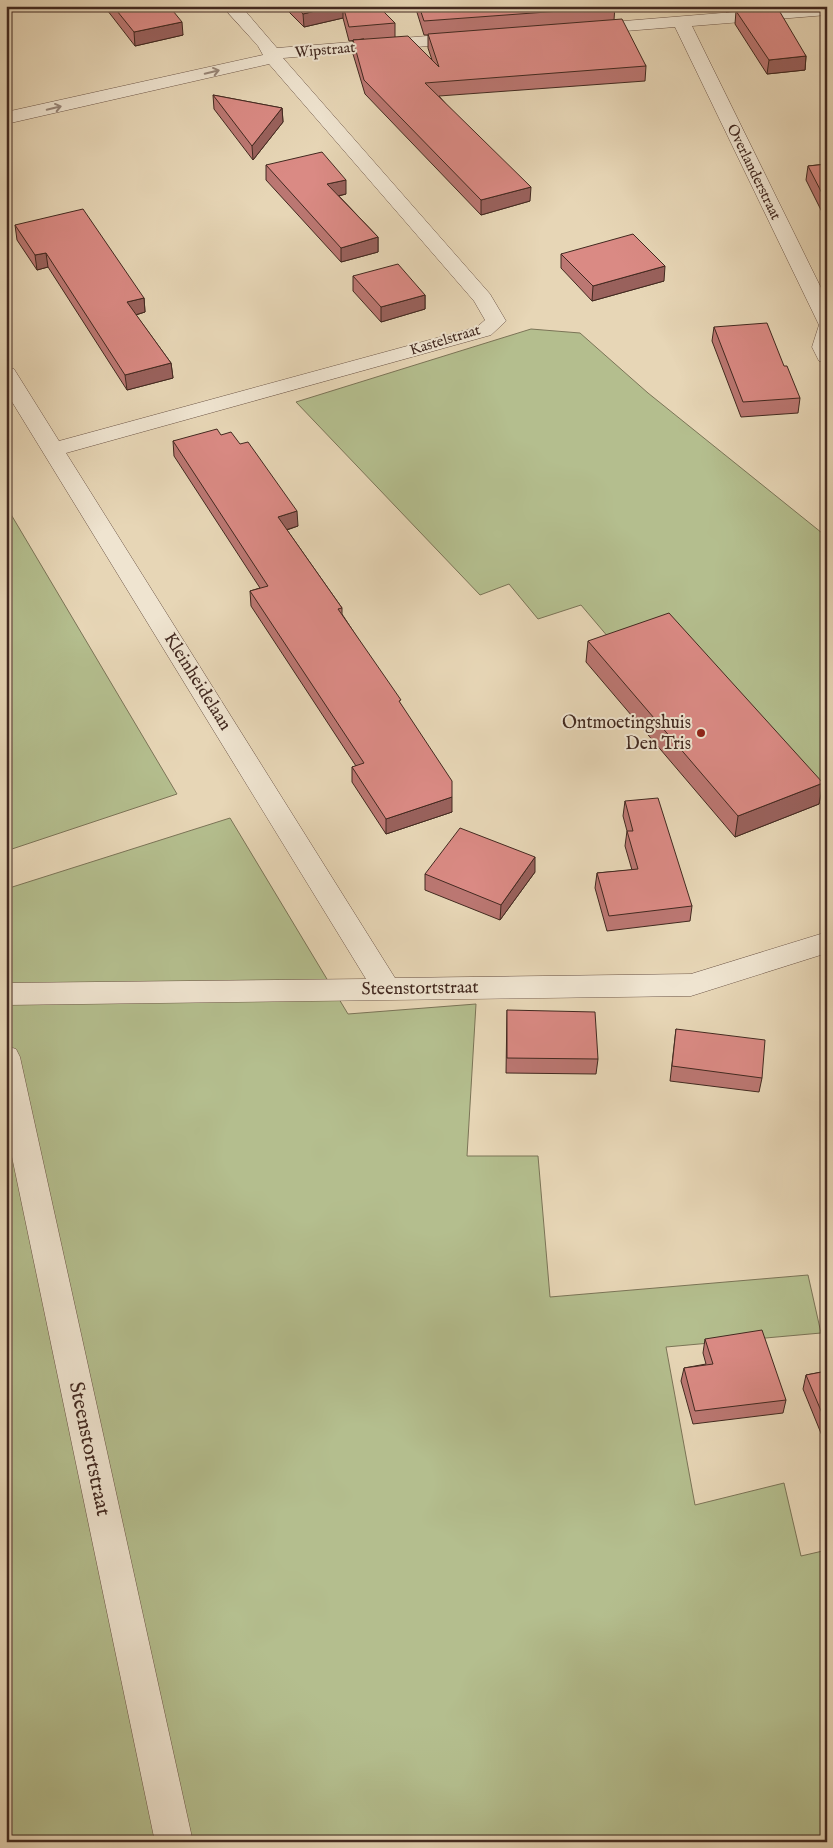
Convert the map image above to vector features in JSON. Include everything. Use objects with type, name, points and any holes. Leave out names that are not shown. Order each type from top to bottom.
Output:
[{"type":"street","name":"Kastelstraat","points":[[53,450],[484,331],[496,321],[483,298],[231,6]]},
{"type":"street","points":[[575,30],[827,10]]},
{"type":"street","name":"Overlanderstraat","points":[[682,23],[827,322]]},
{"type":"street","name":"Wipstraat","points":[[6,103],[270,52],[478,37]]},
{"type":"street","name":"Wipstraat","points":[[6,118],[270,52]]},
{"type":"street","points":[[827,329],[823,347],[827,356]]},
{"type":"street","name":"Kleinheidelaan","points":[[6,374],[387,989]]},
{"type":"street","name":"Steenstortstraat","points":[[6,994],[691,985],[827,942]]},
{"type":"street","name":"Steenstortstraat","points":[[6,1056],[174,1842]]},
{"type":"green space","points":[[531,329],[580,333],[648,393],[827,537],[827,794],[674,622],[609,638],[581,605],[538,619],[509,584],[480,595],[296,402]]},
{"type":"green space","points":[[6,506],[177,794],[6,851]]},
{"type":"green space","points":[[230,818],[348,1014],[476,1004],[467,1156],[538,1156],[550,1297],[808,1275],[821,1333],[666,1347],[695,1505],[784,1483],[801,1556],[827,1550],[827,1842],[6,1842],[6,889]]},
{"type":"building","points":[[113,6],[169,6],[182,22],[134,32]]},
{"type":"building","points":[[296,6],[335,6],[303,14]]},
{"type":"building","points":[[343,6],[378,6],[395,23],[349,27]]},
{"type":"building","points":[[419,6],[615,6],[615,7],[424,21]]},
{"type":"building","points":[[777,7],[806,56],[769,60],[736,11]]},
{"type":"building","points":[[622,19],[646,66],[425,83],[531,187],[481,200],[364,80],[353,40],[408,36],[439,67],[428,34]]},
{"type":"building","points":[[213,95],[282,108],[252,146]]},
{"type":"building","points":[[322,152],[346,180],[327,184],[378,237],[341,248],[266,165]]},
{"type":"building","points":[[827,164],[827,203],[808,166]]},
{"type":"building","points":[[83,209],[144,298],[127,302],[171,363],[125,375],[46,253],[35,255],[15,225]]},
{"type":"building","points":[[633,234],[665,266],[593,286],[561,254]]},
{"type":"building","points":[[398,264],[425,295],[381,307],[353,276]]},
{"type":"building","points":[[767,323],[784,366],[787,366],[800,398],[743,402],[714,327]]},
{"type":"building","points":[[217,429],[221,435],[231,432],[240,444],[248,442],[297,511],[278,517],[342,608],[338,609],[401,700],[399,701],[452,781],[452,797],[386,819],[352,767],[364,763],[250,591],[268,586],[173,441]]},
{"type":"building","name":"Ontmoetingshuis Den Tris","points":[[669,613],[823,783],[738,816],[588,641]]},
{"type":"building","points":[[658,798],[692,906],[609,916],[597,873],[638,869],[627,831],[633,831],[625,801]]},
{"type":"building","points":[[460,828],[535,857],[501,905],[425,874]]},
{"type":"building","points":[[507,1010],[595,1012],[598,1059],[507,1058]]},
{"type":"building","points":[[676,1029],[765,1040],[762,1078],[672,1066]]},
{"type":"building","points":[[762,1330],[786,1400],[695,1411],[684,1368],[713,1364],[705,1339]]},
{"type":"building","points":[[827,1371],[827,1425],[806,1375]]},
{"type":"place","name":"Ontmoetingshuis Den Tris","points":[[701,733]]}]
